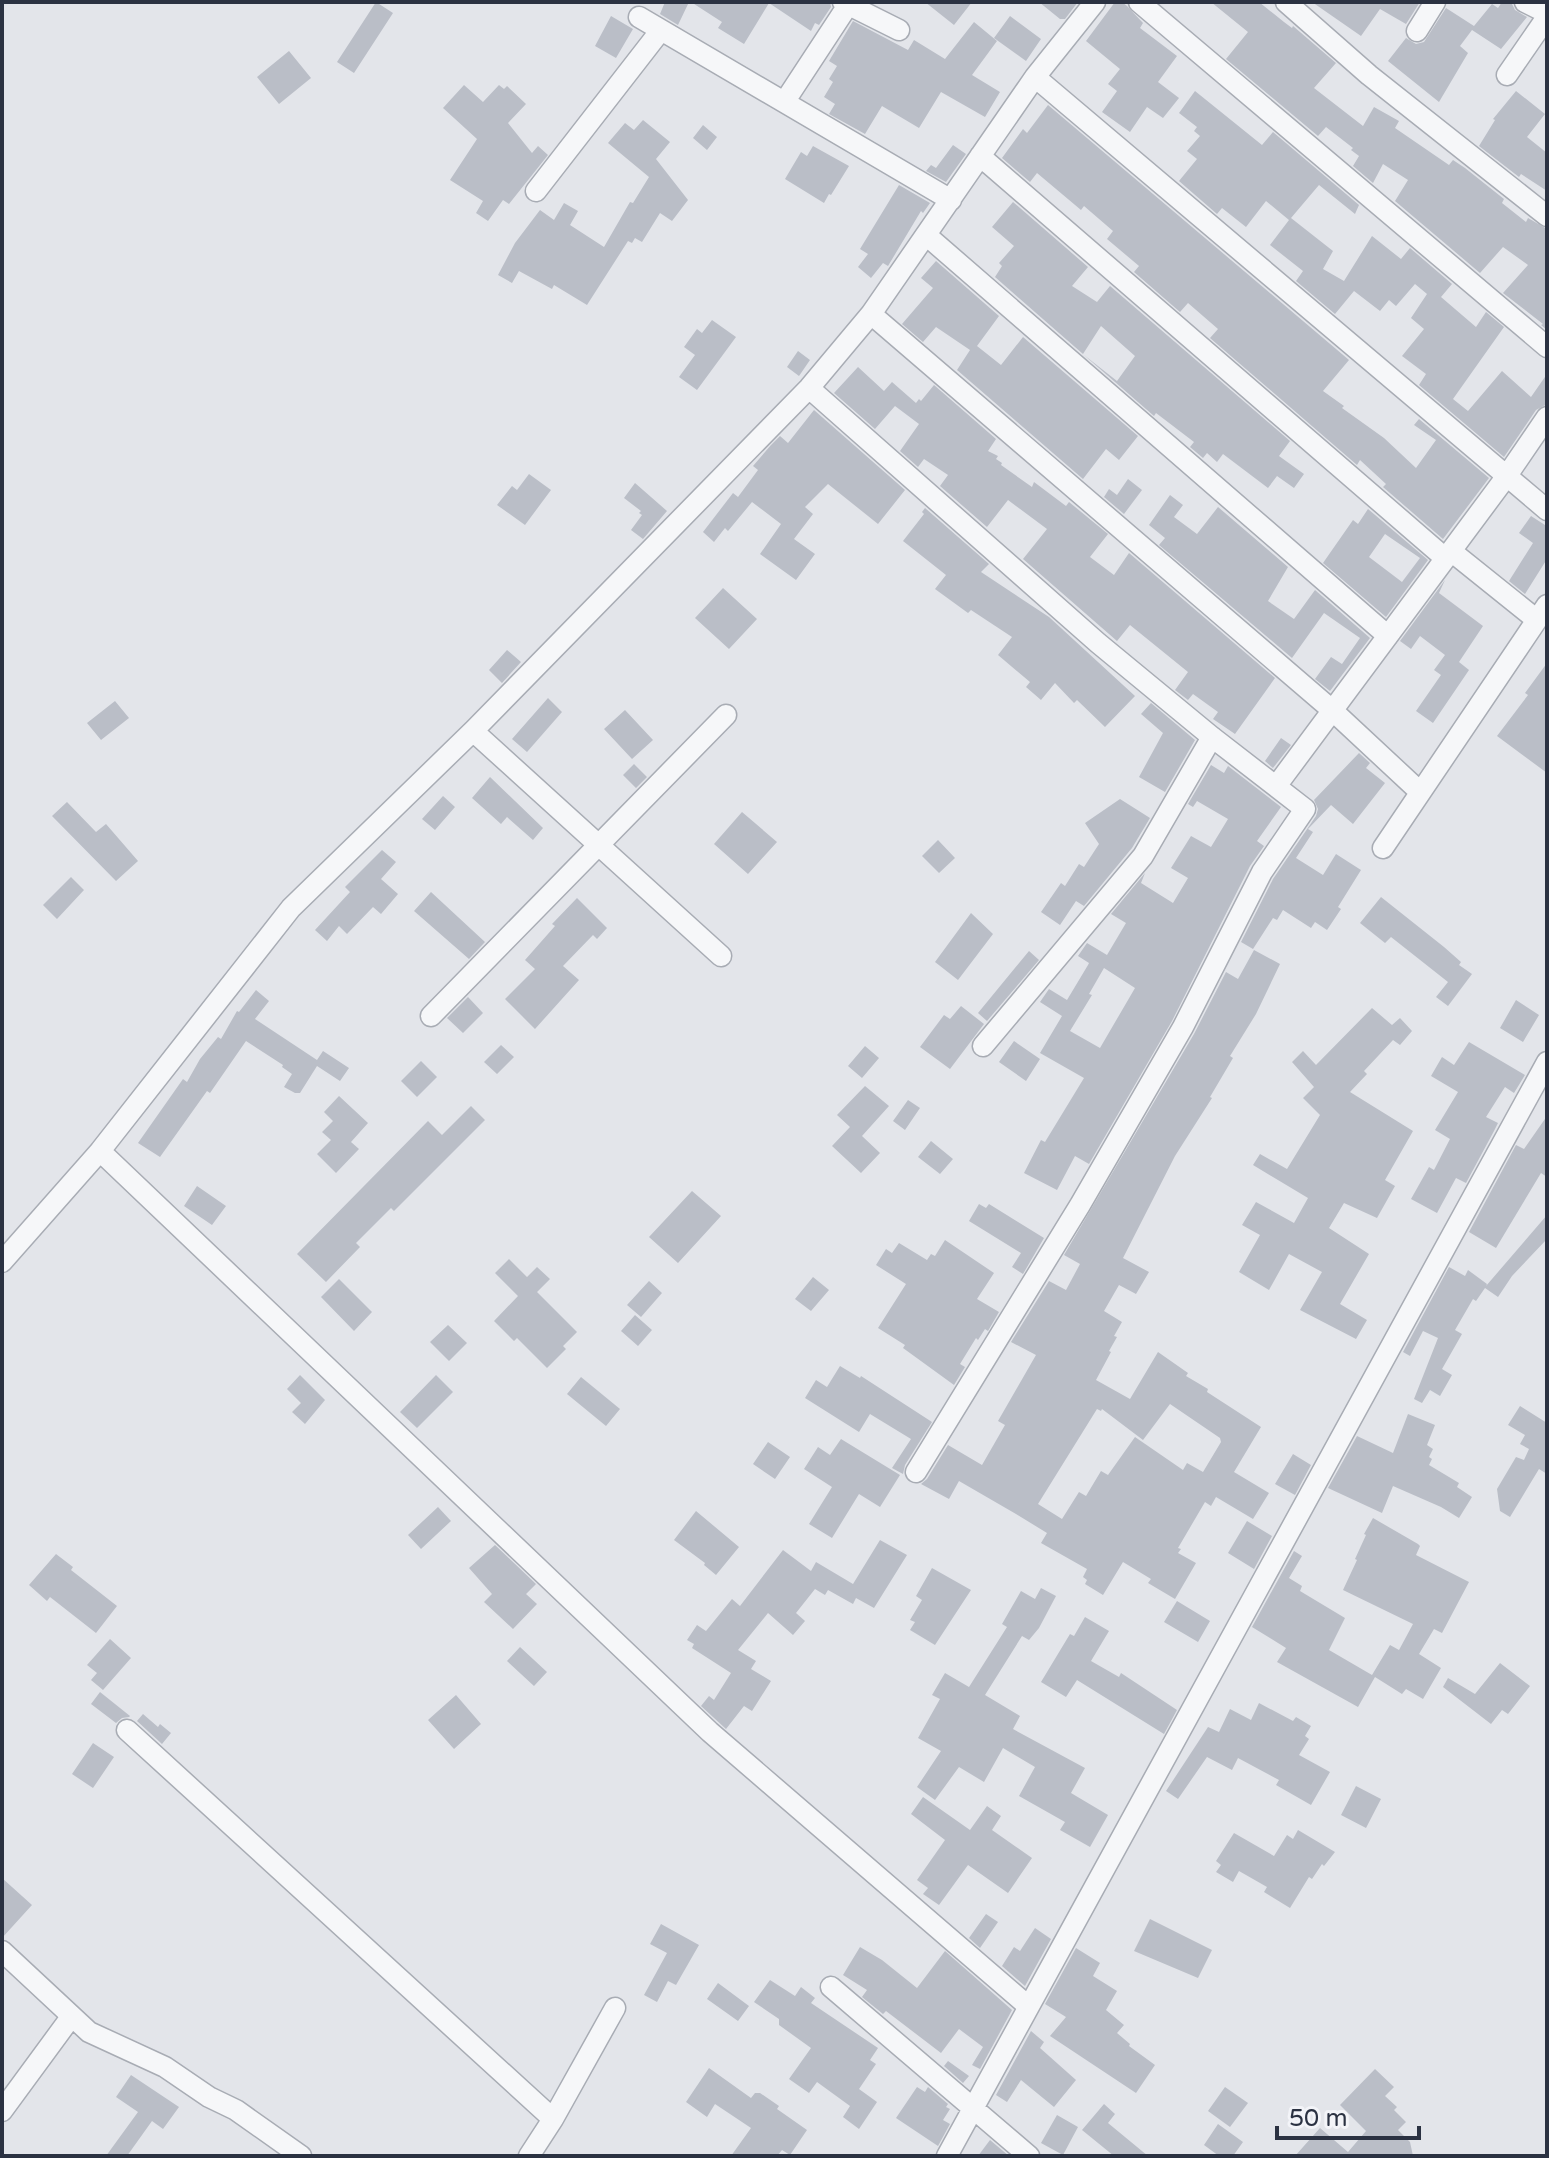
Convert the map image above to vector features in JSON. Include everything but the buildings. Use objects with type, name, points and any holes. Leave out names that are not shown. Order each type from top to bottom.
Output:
[{"type":"street","points":[[2,1262],[100,1151],[291,908],[473,731],[809,388],[871,314],[1035,77],[1095,2]]},
{"type":"street","points":[[1139,2],[1547,347]]},
{"type":"street","points":[[1286,2],[1369,75],[1547,216]]},
{"type":"street","points":[[1417,31],[1435,2]]},
{"type":"street","points":[[1507,75],[1547,15],[1525,2]]},
{"type":"street","points":[[785,101],[847,3],[899,30]]},
{"type":"street","points":[[639,17],[951,200]]},
{"type":"street","points":[[536,191],[661,30]]},
{"type":"street","points":[[1035,77],[1547,510]]},
{"type":"street","points":[[980,156],[1448,555],[1542,612],[1383,848]]},
{"type":"street","points":[[926,235],[1388,636]]},
{"type":"street","points":[[871,314],[1332,710],[1419,791]]},
{"type":"street","points":[[809,388],[1098,643],[1305,809],[1262,872],[1183,1027],[1088,1192],[916,1472]]},
{"type":"street","points":[[1277,785],[1506,477],[1547,417]]},
{"type":"street","points":[[431,1016],[726,715]]},
{"type":"street","points":[[473,731],[721,956]]},
{"type":"street","points":[[983,1046],[1143,856],[1212,737]]},
{"type":"street","points":[[947,2156],[1547,1062]]},
{"type":"street","points":[[100,1151],[710,1732],[1028,2006]]},
{"type":"street","points":[[127,1730],[553,2119]]},
{"type":"street","points":[[2,1951],[89,2032],[165,2067],[209,2097],[236,2110],[301,2156]]},
{"type":"street","points":[[831,1987],[1029,2156]]},
{"type":"street","points":[[529,2156],[615,2008]]},
{"type":"street","points":[[2,2111],[71,2017]]}]
